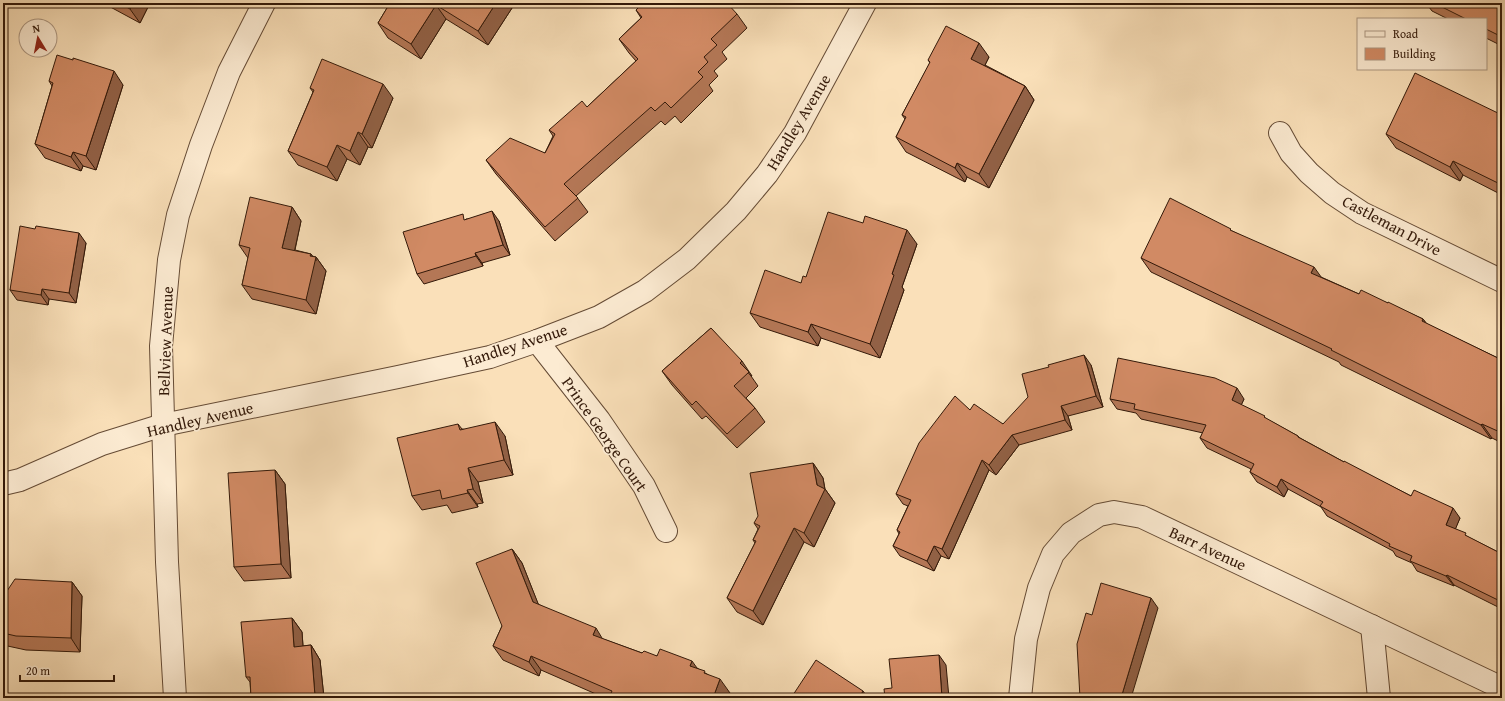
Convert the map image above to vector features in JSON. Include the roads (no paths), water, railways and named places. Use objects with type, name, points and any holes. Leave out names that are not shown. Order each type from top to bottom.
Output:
[{"type":"street","name":"Bellview Avenue","points":[[175,698],[167,562],[161,346],[169,260],[178,215],[200,145],[229,72],[264,3]]},
{"type":"street","name":"Handley Avenue","points":[[3,484],[20,480],[102,444],[163,425],[490,357],[537,341],[598,316],[645,291],[687,259],[736,212],[767,174],[795,133],[865,3]]},
{"type":"street","name":"Castleman Drive","points":[[1280,133],[1291,153],[1309,173],[1332,193],[1362,213],[1502,281]]},
{"type":"street","name":"Prince George Court","points":[[537,341],[616,444],[644,486],[666,531]]},
{"type":"street","name":"Barr Avenue","points":[[1020,698],[1026,639],[1039,588],[1053,554],[1070,533],[1099,515],[1114,512],[1142,517],[1502,688]]},
{"type":"street","points":[[1372,626],[1379,698]]}]
